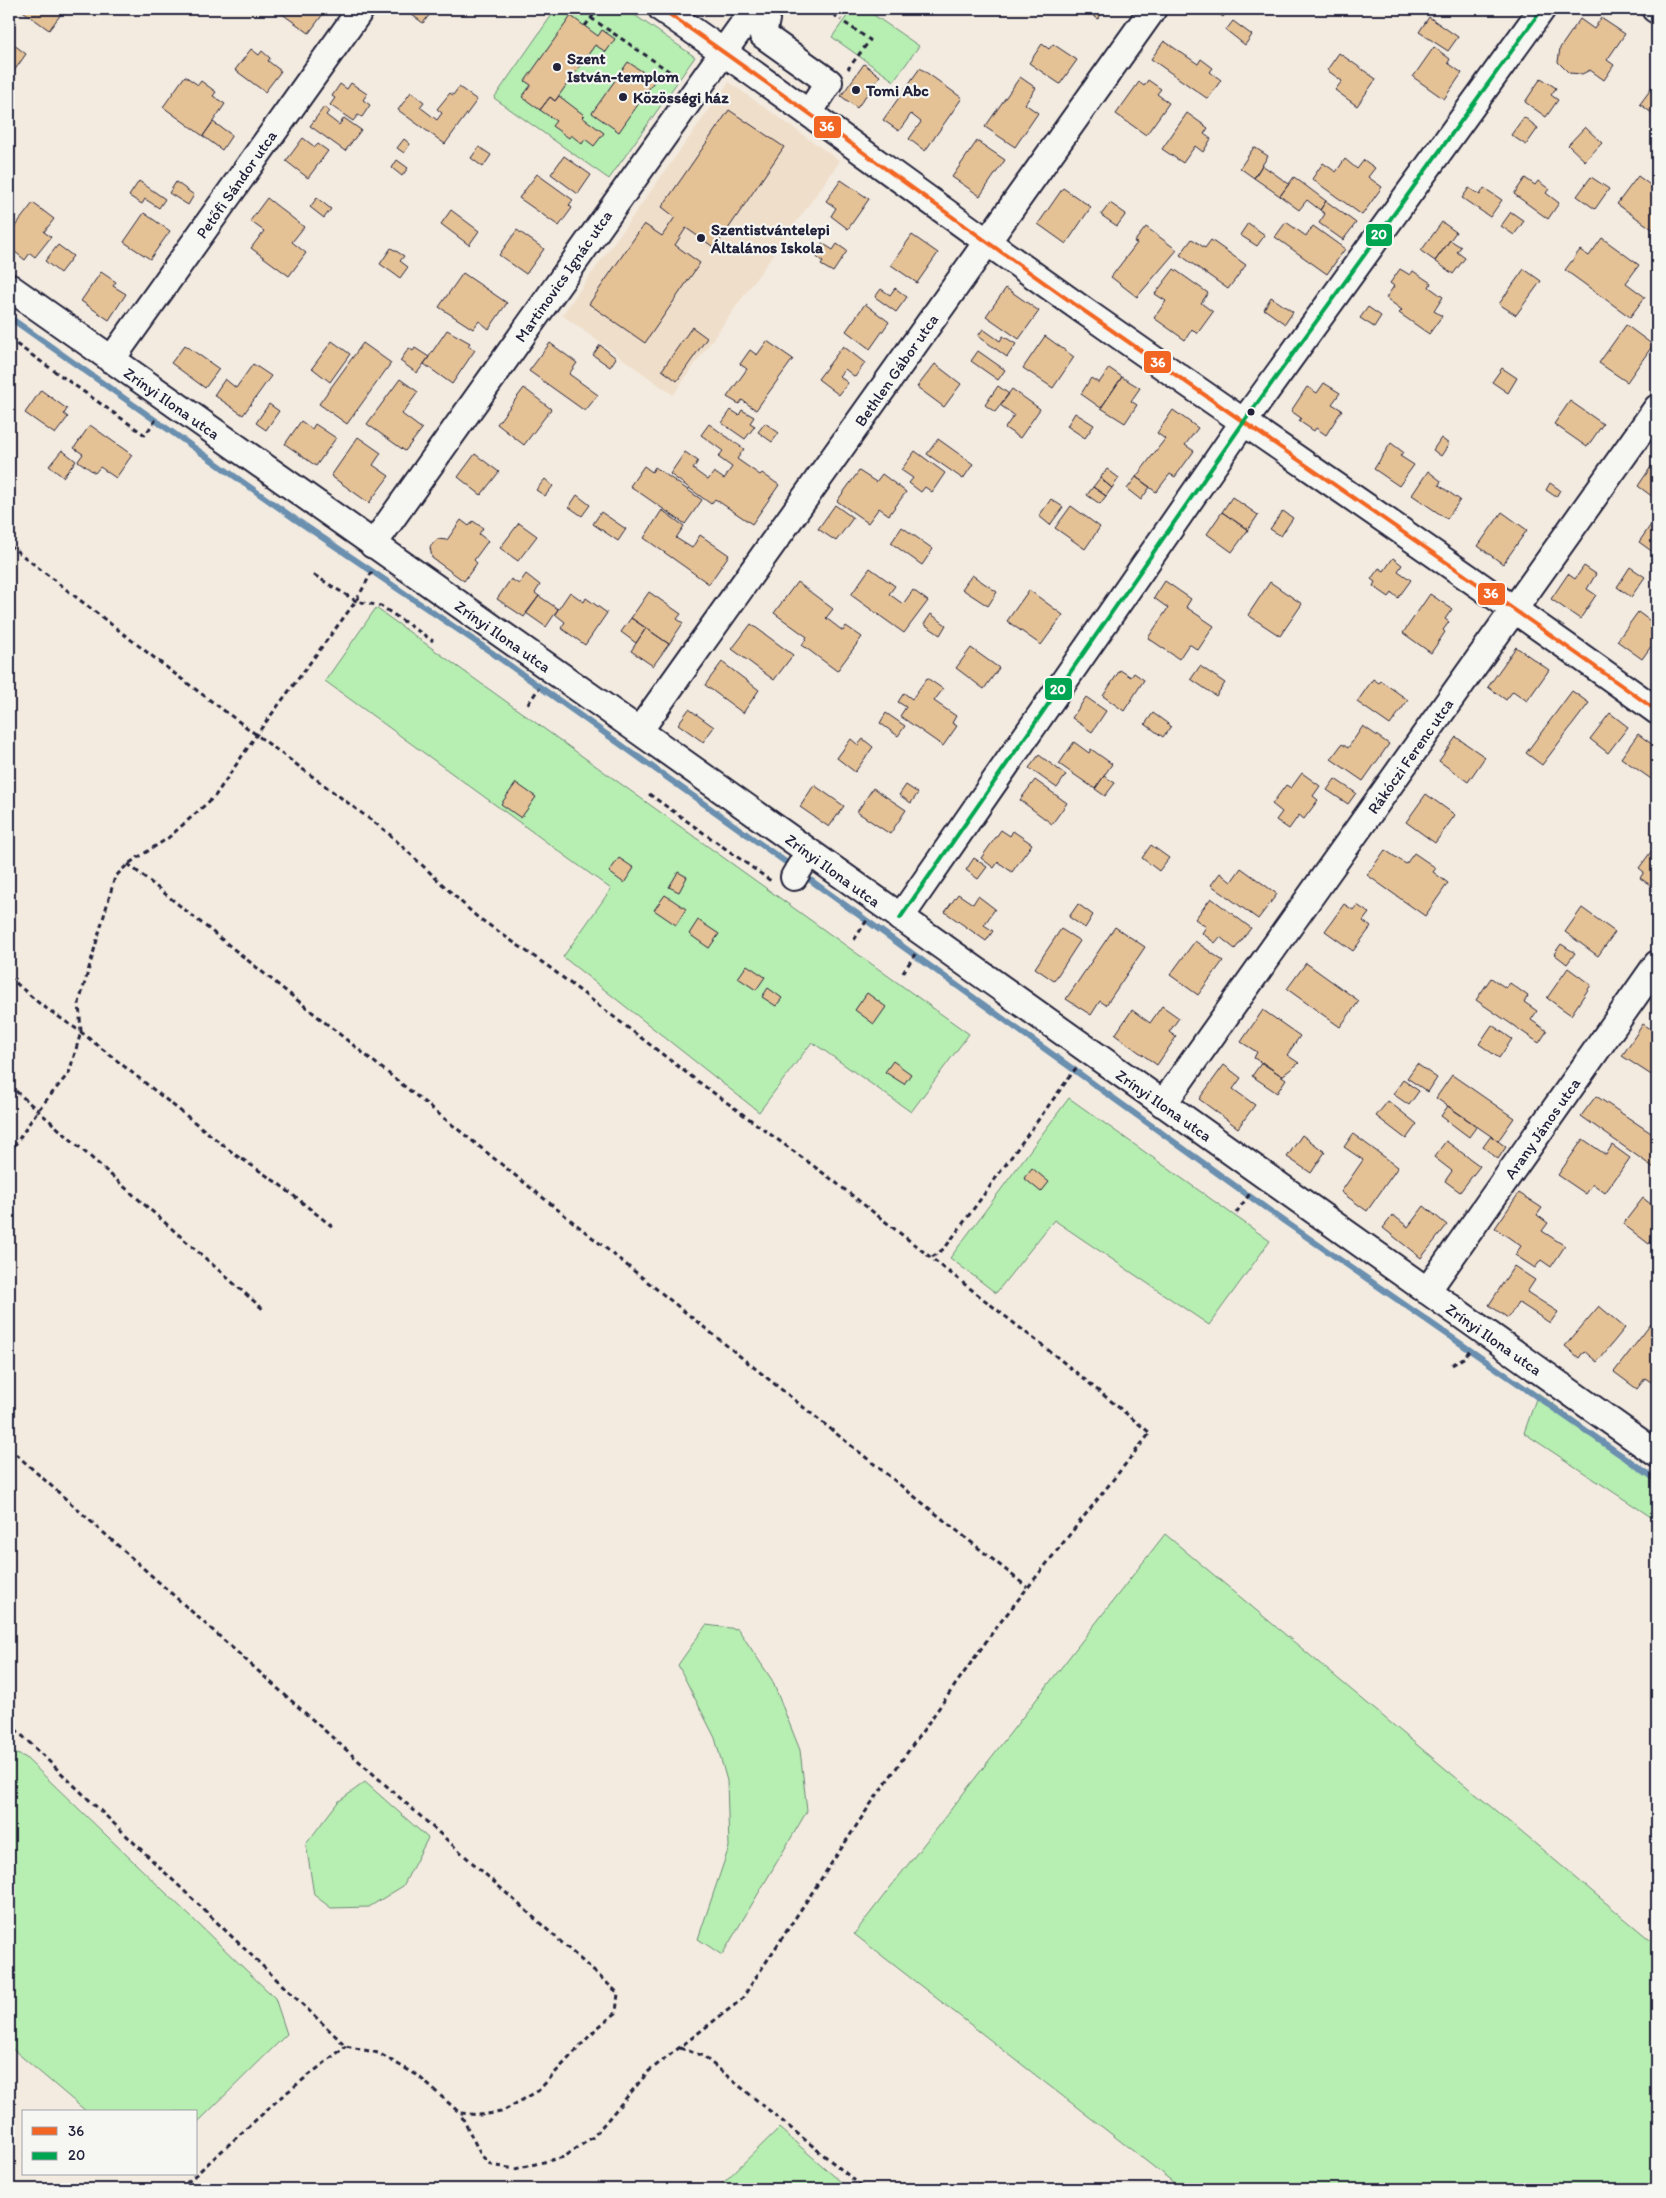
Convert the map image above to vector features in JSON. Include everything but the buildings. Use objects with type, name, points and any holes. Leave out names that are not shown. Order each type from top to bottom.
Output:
[{"type":"street","name":"Petőfi Sándor utca","points":[[111,360],[361,9]]},
{"type":"street","points":[[662,9],[809,112],[986,242],[1243,423],[1515,609],[1657,711]]},
{"type":"street","name":"Martinovics Ignác utca","points":[[373,545],[722,51],[754,9]]},
{"type":"street","points":[[761,9],[766,19],[763,35],[829,82],[809,112]]},
{"type":"street","name":"Bethlen Gábor utca","points":[[639,731],[1153,9]]},
{"type":"street","points":[[900,918],[1243,423],[1542,9]]},
{"type":"street","name":"Zrínyi Ilona utca","points":[[9,287],[639,731],[802,864],[900,918],[1657,1454]]},
{"type":"street","name":"Rákóczi Ferenc utca","points":[[1163,1104],[1657,408]]},
{"type":"street","name":"Arany János utca","points":[[1427,1291],[1657,964]]},
{"type":"path","points":[[585,26],[598,9]]},
{"type":"path","points":[[826,9],[841,20]]},
{"type":"path","points":[[591,18],[696,89]]},
{"type":"path","points":[[845,22],[870,40],[858,56]]},
{"type":"path","points":[[9,339],[144,435],[150,427]]},
{"type":"path","points":[[9,545],[387,832],[476,916],[549,967],[692,1077],[830,1178],[932,1257],[1150,1433],[989,1637],[870,1805],[741,2000],[649,2071],[593,2137],[564,2157],[515,2168],[490,2164],[481,2155],[460,2113],[418,2075],[378,2053],[346,2046],[9,1723]]},
{"type":"path","points":[[314,575],[356,601],[381,606],[433,642]]},
{"type":"path","points":[[9,1154],[38,1110],[70,1073],[81,1032],[78,1003],[114,876],[128,864],[168,838],[215,796],[257,734],[356,601],[369,576]]},
{"type":"path","points":[[528,704],[536,693]]},
{"type":"path","points":[[649,794],[782,889],[802,864]]},
{"type":"path","points":[[128,864],[1027,1587]]},
{"type":"path","points":[[854,940],[862,927]]},
{"type":"path","points":[[903,973],[910,961]]},
{"type":"path","points":[[9,977],[40,1004],[81,1032],[242,1160]]},
{"type":"path","points":[[932,1257],[945,1248],[1071,1077]]},
{"type":"path","points":[[9,1085],[265,1311]]},
{"type":"path","points":[[237,1156],[279,1184],[334,1228]]},
{"type":"path","points":[[1236,1213],[1244,1202]]},
{"type":"path","points":[[1452,1365],[1465,1357]]},
{"type":"path","points":[[9,1448],[618,1993],[616,2012],[596,2029],[538,2091],[500,2112],[480,2116],[460,2113]]},
{"type":"path","points":[[198,2173],[281,2097],[346,2046]]},
{"type":"path","points":[[679,2048],[703,2056],[865,2189]]},
{"type":"path","points":[[180,2189],[194,2176]]},
{"type":"shaded area","name":"Szentistvántelepi Általános Iskola","points":[[729,82],[840,161],[673,395],[562,315]]},
{"type":"green space","points":[[556,9],[626,9],[695,57],[609,179],[494,98]]},
{"type":"green space","points":[[852,9],[865,9],[919,46],[894,81],[832,37]]},
{"type":"green space","points":[[376,608],[969,1034],[911,1112],[812,1042],[759,1112],[563,957],[611,889],[325,681]]},
{"type":"green space","points":[[1069,1098],[1270,1241],[1209,1325],[1054,1220],[996,1293],[950,1258]]},
{"type":"green space","points":[[1538,1393],[1657,1479],[1657,1521],[1524,1433]]},
{"type":"green space","points":[[1165,1534],[1649,1939],[1657,1933],[1657,2189],[1182,2189],[854,1934]]},
{"type":"green space","points":[[706,1625],[738,1629],[772,1680],[800,1750],[807,1811],[722,1955],[698,1939],[729,1847],[727,1781],[715,1738],[678,1665]]},
{"type":"green space","points":[[11,1752],[25,1757],[275,1998],[287,2034],[198,2122],[198,2110],[85,2110],[9,2046],[9,1756]]},
{"type":"green space","points":[[365,1782],[428,1838],[403,1886],[369,1907],[331,1908],[314,1895],[306,1844],[338,1802]]},
{"type":"green space","points":[[779,2128],[849,2189],[717,2189]]},
{"type":"waterway","points":[[9,317],[295,519],[491,652],[794,868]]},
{"type":"waterway","points":[[802,874],[1284,1221],[1657,1480]]},
{"type":"transit line","name":"36","points":[[662,9],[1090,315],[1657,711]]},
{"type":"transit line","name":"20","points":[[900,918],[1243,423],[1542,9]]},
{"type":"place","name":"Szent István-templom","points":[[557,67]]},
{"type":"place","name":"Tomi Abc","points":[[856,90]]},
{"type":"place","name":"Közösségi ház","points":[[623,97]]},
{"type":"place","name":"Szentistvántelepi Általános Iskola","points":[[701,238]]}]
